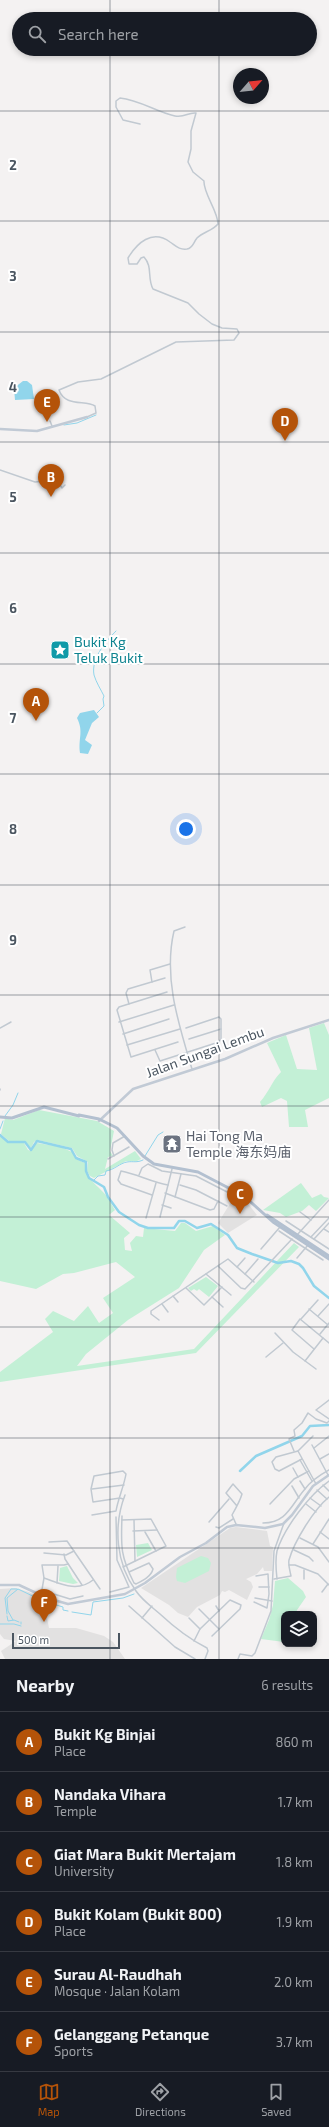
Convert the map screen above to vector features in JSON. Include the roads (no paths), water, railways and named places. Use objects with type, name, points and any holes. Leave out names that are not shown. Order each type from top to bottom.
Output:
[{"type":"main road","points":[[0,429],[37,431],[87,417]]},
{"type":"main road","name":"Jalan Sungai Lembu","points":[[99,1120],[134,1089],[225,1059],[273,1038],[329,1020]]},
{"type":"main road","points":[[0,1117],[12,1118],[44,1107],[104,1121],[125,1136],[147,1159],[154,1164],[198,1172],[244,1196],[280,1229],[298,1237],[307,1247],[329,1259]]},
{"type":"main road","points":[[104,1115],[104,1121]]},
{"type":"main road","points":[[99,1120],[120,1132]]},
{"type":"main road","points":[[262,1212],[329,1256]]},
{"type":"main road","points":[[0,1585],[17,1584],[41,1595],[72,1604],[118,1596],[134,1589],[180,1557],[206,1543],[224,1528],[236,1525],[265,1528],[284,1523],[316,1484],[329,1475]]},
{"type":"street","points":[[87,417],[96,413],[95,406],[91,404],[80,404],[69,400],[61,394],[59,390],[62,387],[78,382],[101,379],[176,342],[234,340],[239,333],[238,329],[222,328],[212,324],[188,303],[153,289],[150,282],[150,264],[144,257],[141,258],[137,264],[129,264],[128,258],[142,240],[151,237],[162,238],[175,247],[187,249],[192,247],[196,239],[218,224],[211,198],[204,186],[204,181],[193,172],[188,162],[191,149],[191,132],[196,113],[185,117],[174,116],[161,112],[140,102],[120,98],[116,101],[116,107],[123,120],[140,124]]},
{"type":"street","points":[[50,421],[52,426]]},
{"type":"street","points":[[0,470],[36,482],[57,480],[62,488],[66,485]]},
{"type":"street","points":[[185,927],[174,931],[170,964],[174,1004],[192,1069]]},
{"type":"street","points":[[152,982],[150,970],[170,964]]},
{"type":"street","points":[[129,1004],[126,993],[128,989],[165,978]]},
{"type":"street","points":[[167,992],[119,1007],[117,1010],[119,1022],[130,1056],[132,1057],[178,1042]]},
{"type":"street","points":[[119,1022],[174,1004]]},
{"type":"street","points":[[155,1050],[160,1061],[219,1042],[221,1040],[219,1017],[186,1028]]},
{"type":"street","points":[[123,1034],[169,1019]]},
{"type":"street","points":[[0,1028],[10,1022]]},
{"type":"street","points":[[127,1045],[181,1029]]},
{"type":"street","points":[[189,1039],[221,1029]]},
{"type":"street","points":[[114,1156],[112,1150],[113,1143],[125,1136]]},
{"type":"street","points":[[108,1159],[129,1147]]},
{"type":"street","points":[[139,1175],[142,1168],[148,1164],[162,1171],[196,1176],[233,1195]]},
{"type":"street","points":[[160,1217],[172,1168]]},
{"type":"street","points":[[152,1195],[121,1184],[118,1180],[121,1171],[139,1175],[156,1183],[168,1185]]},
{"type":"street","points":[[175,1198],[180,1185],[181,1174]]},
{"type":"street","points":[[146,1218],[156,1183]]},
{"type":"street","points":[[180,1185],[196,1190],[227,1206]]},
{"type":"street","points":[[166,1194],[210,1210],[214,1209],[218,1201]]},
{"type":"street","points":[[298,1237],[301,1231],[329,1200]]},
{"type":"street","points":[[162,1206],[171,1208]]},
{"type":"street","points":[[300,1212],[311,1220]]},
{"type":"street","points":[[311,1237],[329,1218]]},
{"type":"street","points":[[286,1221],[329,1249]]},
{"type":"street","points":[[314,1239],[328,1226],[329,1223]]},
{"type":"street","points":[[262,1249],[280,1229],[323,1260]]},
{"type":"street","points":[[324,1229],[329,1232]]},
{"type":"street","points":[[218,1266],[243,1289],[254,1282],[292,1239]]},
{"type":"street","points":[[297,1258],[307,1247]]},
{"type":"street","points":[[237,1267],[245,1258]]},
{"type":"street","points":[[245,1274],[258,1259]]},
{"type":"street","points":[[159,1320],[151,1313],[172,1296],[228,1260],[254,1282]]},
{"type":"street","points":[[206,1274],[232,1296]]},
{"type":"street","points":[[186,1288],[204,1305],[222,1287]]},
{"type":"street","points":[[172,1296],[178,1302]]},
{"type":"street","points":[[212,1297],[223,1307]]},
{"type":"street","points":[[314,1349],[292,1330],[318,1300]]},
{"type":"street","points":[[162,1304],[168,1312]]},
{"type":"street","points":[[318,1317],[329,1304]]},
{"type":"street","points":[[309,1309],[328,1324],[320,1335]]},
{"type":"street","points":[[301,1319],[329,1343]]},
{"type":"street","points":[[276,1333],[283,1343],[316,1369]]},
{"type":"street","points":[[305,1361],[323,1338]]},
{"type":"street","points":[[266,1357],[283,1343]]},
{"type":"street","points":[[294,1451],[289,1439],[295,1436],[294,1430],[302,1423],[308,1413],[320,1421],[327,1423],[329,1420],[316,1410],[329,1400]]},
{"type":"street","points":[[301,1459],[281,1471],[275,1469],[272,1462],[274,1458],[298,1451],[313,1436]]},
{"type":"street","points":[[314,1448],[329,1436]]},
{"type":"street","points":[[312,1445],[329,1475]]},
{"type":"street","points":[[298,1451],[308,1472],[316,1484]]},
{"type":"street","points":[[320,1459],[329,1454]]},
{"type":"street","points":[[293,1468],[298,1477]]},
{"type":"street","points":[[264,1523],[278,1521],[285,1517],[305,1489],[313,1481],[329,1470]]},
{"type":"street","points":[[92,1515],[115,1512],[120,1498],[124,1485],[126,1474],[124,1471],[94,1476],[91,1489],[93,1502],[120,1498],[123,1499]]},
{"type":"street","points":[[270,1504],[298,1477],[308,1472]]},
{"type":"street","points":[[300,1481],[305,1489]]},
{"type":"street","points":[[277,1579],[276,1561],[278,1549],[287,1530],[310,1498],[317,1490],[329,1481]]},
{"type":"street","points":[[236,1525],[232,1515],[237,1506],[242,1494],[234,1484],[226,1492],[229,1498],[237,1506]]},
{"type":"street","points":[[91,1489],[124,1485]]},
{"type":"street","points":[[323,1485],[329,1491]]},
{"type":"street","points":[[292,1486],[299,1498]]},
{"type":"street","points":[[269,1581],[291,1576],[289,1565],[294,1550],[316,1512],[328,1498],[317,1490]]},
{"type":"street","points":[[110,1592],[128,1588],[120,1559],[119,1520],[125,1495]]},
{"type":"street","points":[[209,1522],[229,1498]]},
{"type":"street","points":[[310,1498],[320,1506]]},
{"type":"street","points":[[306,1504],[316,1512]]},
{"type":"street","points":[[116,1516],[117,1560],[134,1589],[179,1631],[208,1649],[205,1659]]},
{"type":"street","points":[[122,1516],[122,1557],[129,1572],[136,1584],[151,1573],[153,1569],[148,1563],[129,1572]]},
{"type":"street","points":[[285,1517],[288,1520]]},
{"type":"street","points":[[116,1520],[151,1519],[166,1546],[123,1567]]},
{"type":"street","points":[[216,1527],[219,1528],[233,1519]]},
{"type":"street","points":[[313,1544],[329,1519]]},
{"type":"street","points":[[134,1520],[133,1531],[135,1561]]},
{"type":"street","points":[[238,1659],[242,1653],[249,1656],[255,1653],[268,1622],[272,1601],[275,1546],[284,1523]]},
{"type":"street","points":[[133,1531],[157,1530]]},
{"type":"street","points":[[145,1531],[156,1551]]},
{"type":"street","points":[[320,1532],[329,1539]]},
{"type":"street","points":[[300,1538],[319,1548],[329,1562]]},
{"type":"street","points":[[49,1542],[61,1543],[66,1541],[100,1589]]},
{"type":"street","points":[[294,1550],[309,1557],[312,1561]]},
{"type":"street","points":[[44,1553],[64,1554],[74,1551]]},
{"type":"street","points":[[64,1554],[68,1564],[82,1585]]},
{"type":"street","points":[[41,1595],[44,1578],[42,1565],[58,1566],[68,1564]]},
{"type":"street","points":[[289,1565],[318,1574],[328,1585],[322,1592]]},
{"type":"street","points":[[57,1583],[58,1566]]},
{"type":"street","points":[[304,1569],[304,1579]]},
{"type":"street","points":[[254,1602],[267,1608],[269,1601],[268,1573],[256,1576]]},
{"type":"street","points":[[44,1578],[69,1587],[82,1585],[93,1580]]},
{"type":"street","points":[[259,1587],[269,1587]]},
{"type":"street","points":[[41,1590],[70,1598],[83,1596]]},
{"type":"street","points":[[255,1598],[272,1601]]},
{"type":"street","points":[[194,1641],[200,1629],[231,1600],[241,1606],[212,1636]]},
{"type":"street","points":[[129,1606],[175,1647],[195,1659]]},
{"type":"street","points":[[142,1618],[152,1606]]},
{"type":"street","points":[[216,1606],[219,1610]]},
{"type":"street","points":[[199,1609],[219,1629]]},
{"type":"street","points":[[189,1618],[200,1629]]},
{"type":"water","points":[[23,381],[27,381],[32,385],[34,399],[15,400],[14,388]]},
{"type":"water","points":[[94,710],[99,717],[92,723],[85,740],[92,745],[88,754],[80,753],[80,727],[77,718],[80,713]]},
{"type":"waterway","points":[[64,425],[77,423],[96,415]]},
{"type":"waterway","points":[[97,713],[104,706],[104,696],[94,675],[95,663],[103,646],[116,631]]},
{"type":"waterway","points":[[5,1116],[13,1105],[18,1093]]},
{"type":"waterway","points":[[0,1129],[3,1121]]},
{"type":"waterway","points":[[145,1156],[158,1135],[163,1132]]},
{"type":"waterway","points":[[0,1135],[8,1142],[25,1142],[31,1150],[37,1141],[71,1149],[76,1158],[86,1162],[86,1171],[89,1178],[104,1187],[108,1197],[119,1212],[139,1225],[148,1228],[174,1228],[179,1221],[185,1221],[197,1228],[211,1224],[228,1235],[237,1248],[278,1263],[291,1261],[299,1264],[314,1286],[329,1298]]},
{"type":"waterway","points":[[94,1180],[98,1176],[105,1175],[106,1171],[124,1163],[143,1160]]},
{"type":"waterway","points":[[240,1471],[256,1456],[302,1436],[310,1426],[329,1425]]},
{"type":"waterway","points":[[7,1614],[5,1598],[11,1589],[17,1589]]},
{"type":"waterway","points":[[13,1620],[8,1611],[7,1598],[18,1589],[43,1601],[63,1607],[63,1610],[68,1611]]},
{"type":"waterway","points":[[72,1612],[91,1615],[93,1602],[123,1598],[134,1594]]},
{"type":"waterway","points":[[7,1616],[8,1621],[14,1620],[19,1622]]},
{"type":"waterway","points":[[0,1624],[14,1624],[21,1626]]},
{"type":"place","name":"Surau Al-Raudhah","points":[[47,422]]},
{"type":"place","name":"Bukit Kolam (Bukit 800)","points":[[285,441]]},
{"type":"place","name":"Nandaka Vihara","points":[[51,497]]},
{"type":"place","name":"Bukit Kg Teluk Bukit","points":[[60,650]]},
{"type":"place","name":"Bukit Kg Binjai","points":[[36,721]]},
{"type":"place","name":"Hai Tong Ma Temple 海东妈庙","points":[[172,1144]]},
{"type":"place","name":"Giat Mara Bukit Mertajam","points":[[240,1214]]},
{"type":"place","name":"Gelanggang Petanque","points":[[44,1622]]}]
